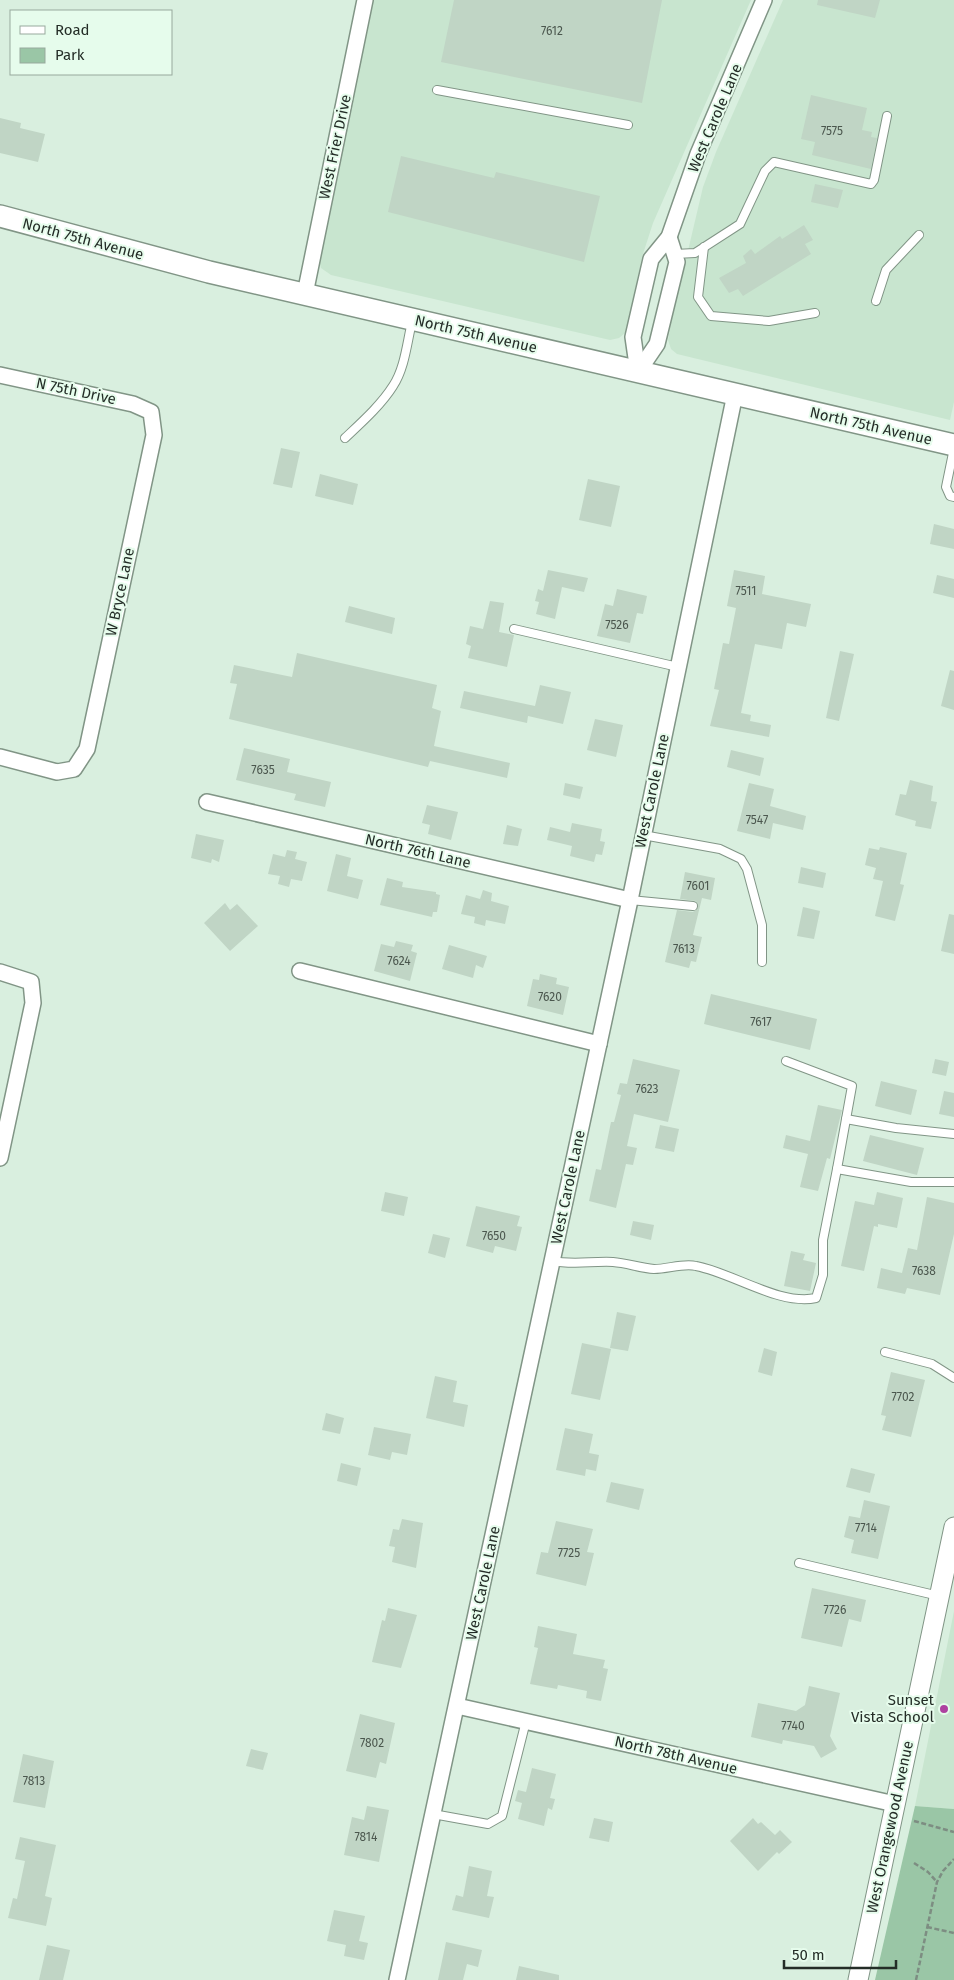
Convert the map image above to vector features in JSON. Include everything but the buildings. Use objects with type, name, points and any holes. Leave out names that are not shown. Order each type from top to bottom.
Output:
[{"type":"main road","name":"North 75th Avenue","points":[[0,216],[140,255],[954,447]]},
{"type":"street","name":"West Frier Drive","points":[[305,294],[366,0]]},
{"type":"street","name":"West Carole Lane","points":[[638,372],[633,337],[651,259],[669,237],[698,154],[764,0]]},
{"type":"street","points":[[638,372],[657,344],[677,262],[669,237]]},
{"type":"street","name":"N 75th Drive","points":[[0,375],[133,404],[151,412]]},
{"type":"street","name":"West Carole Lane","points":[[397,1980],[630,900],[735,394]]},
{"type":"street","name":"W Bryce Lane","points":[[0,757],[56,772],[74,769],[87,749],[154,435],[151,412]]},
{"type":"street","name":"North 76th Lane","points":[[207,802],[630,900]]},
{"type":"street","points":[[300,971],[599,1044]]},
{"type":"street","points":[[0,972],[31,982],[33,1003],[0,1158]]},
{"type":"street","name":"West Orangewood Avenue","points":[[858,1980],[954,1527]]},
{"type":"street","name":"North 78th Avenue","points":[[456,1706],[895,1804]]},
{"type":"lane","points":[[437,90],[628,125]]},
{"type":"lane","points":[[675,254],[695,252],[740,224],[765,171],[774,162],[871,184],[874,180],[887,116]]},
{"type":"lane","points":[[876,301],[886,270],[919,235]]},
{"type":"lane","points":[[704,247],[698,297],[711,316],[769,321],[815,314]]},
{"type":"lane","points":[[345,438],[394,386],[400,371],[413,320]]},
{"type":"lane","points":[[954,447],[946,487],[950,496],[954,497]]},
{"type":"lane","points":[[514,629],[678,667]]},
{"type":"lane","points":[[643,835],[720,849],[741,859],[748,869],[762,925],[762,962]]},
{"type":"lane","points":[[630,900],[693,906]]},
{"type":"lane","points":[[552,1261],[568,1264],[614,1262],[653,1269],[694,1265],[722,1272],[783,1297],[807,1300],[816,1298],[823,1275],[822,1240],[852,1086],[786,1061]]},
{"type":"lane","points":[[846,1119],[896,1128],[954,1134]]},
{"type":"lane","points":[[837,1170],[911,1182],[954,1182]]},
{"type":"lane","points":[[884,1352],[932,1364],[954,1378]]},
{"type":"lane","points":[[800,1564],[939,1596]]},
{"type":"lane","points":[[433,1814],[488,1824],[502,1816],[526,1721]]},
{"type":"path","points":[[914,1822],[954,1832]]},
{"type":"path","points":[[916,1980],[937,1882],[942,1870],[954,1859]]},
{"type":"path","points":[[914,1864],[928,1872],[937,1882]]},
{"type":"path","points":[[927,1927],[954,1933]]},
{"type":"shaded area","points":[[372,0],[751,0],[653,223],[642,257],[625,333],[619,338],[610,340],[331,275],[321,268],[319,261]]},
{"type":"shaded area","points":[[783,0],[954,0],[954,402],[950,420],[677,354],[671,349],[668,340],[671,323],[703,187],[716,152]]},
{"type":"shaded area","name":"Sunset Vista School","points":[[954,1611],[954,1809],[915,1806]]},
{"type":"green space","points":[[915,1806],[954,1809],[954,1980],[875,1980]]},
{"type":"place","name":"Sunset Vista School","points":[[944,1709]]}]
